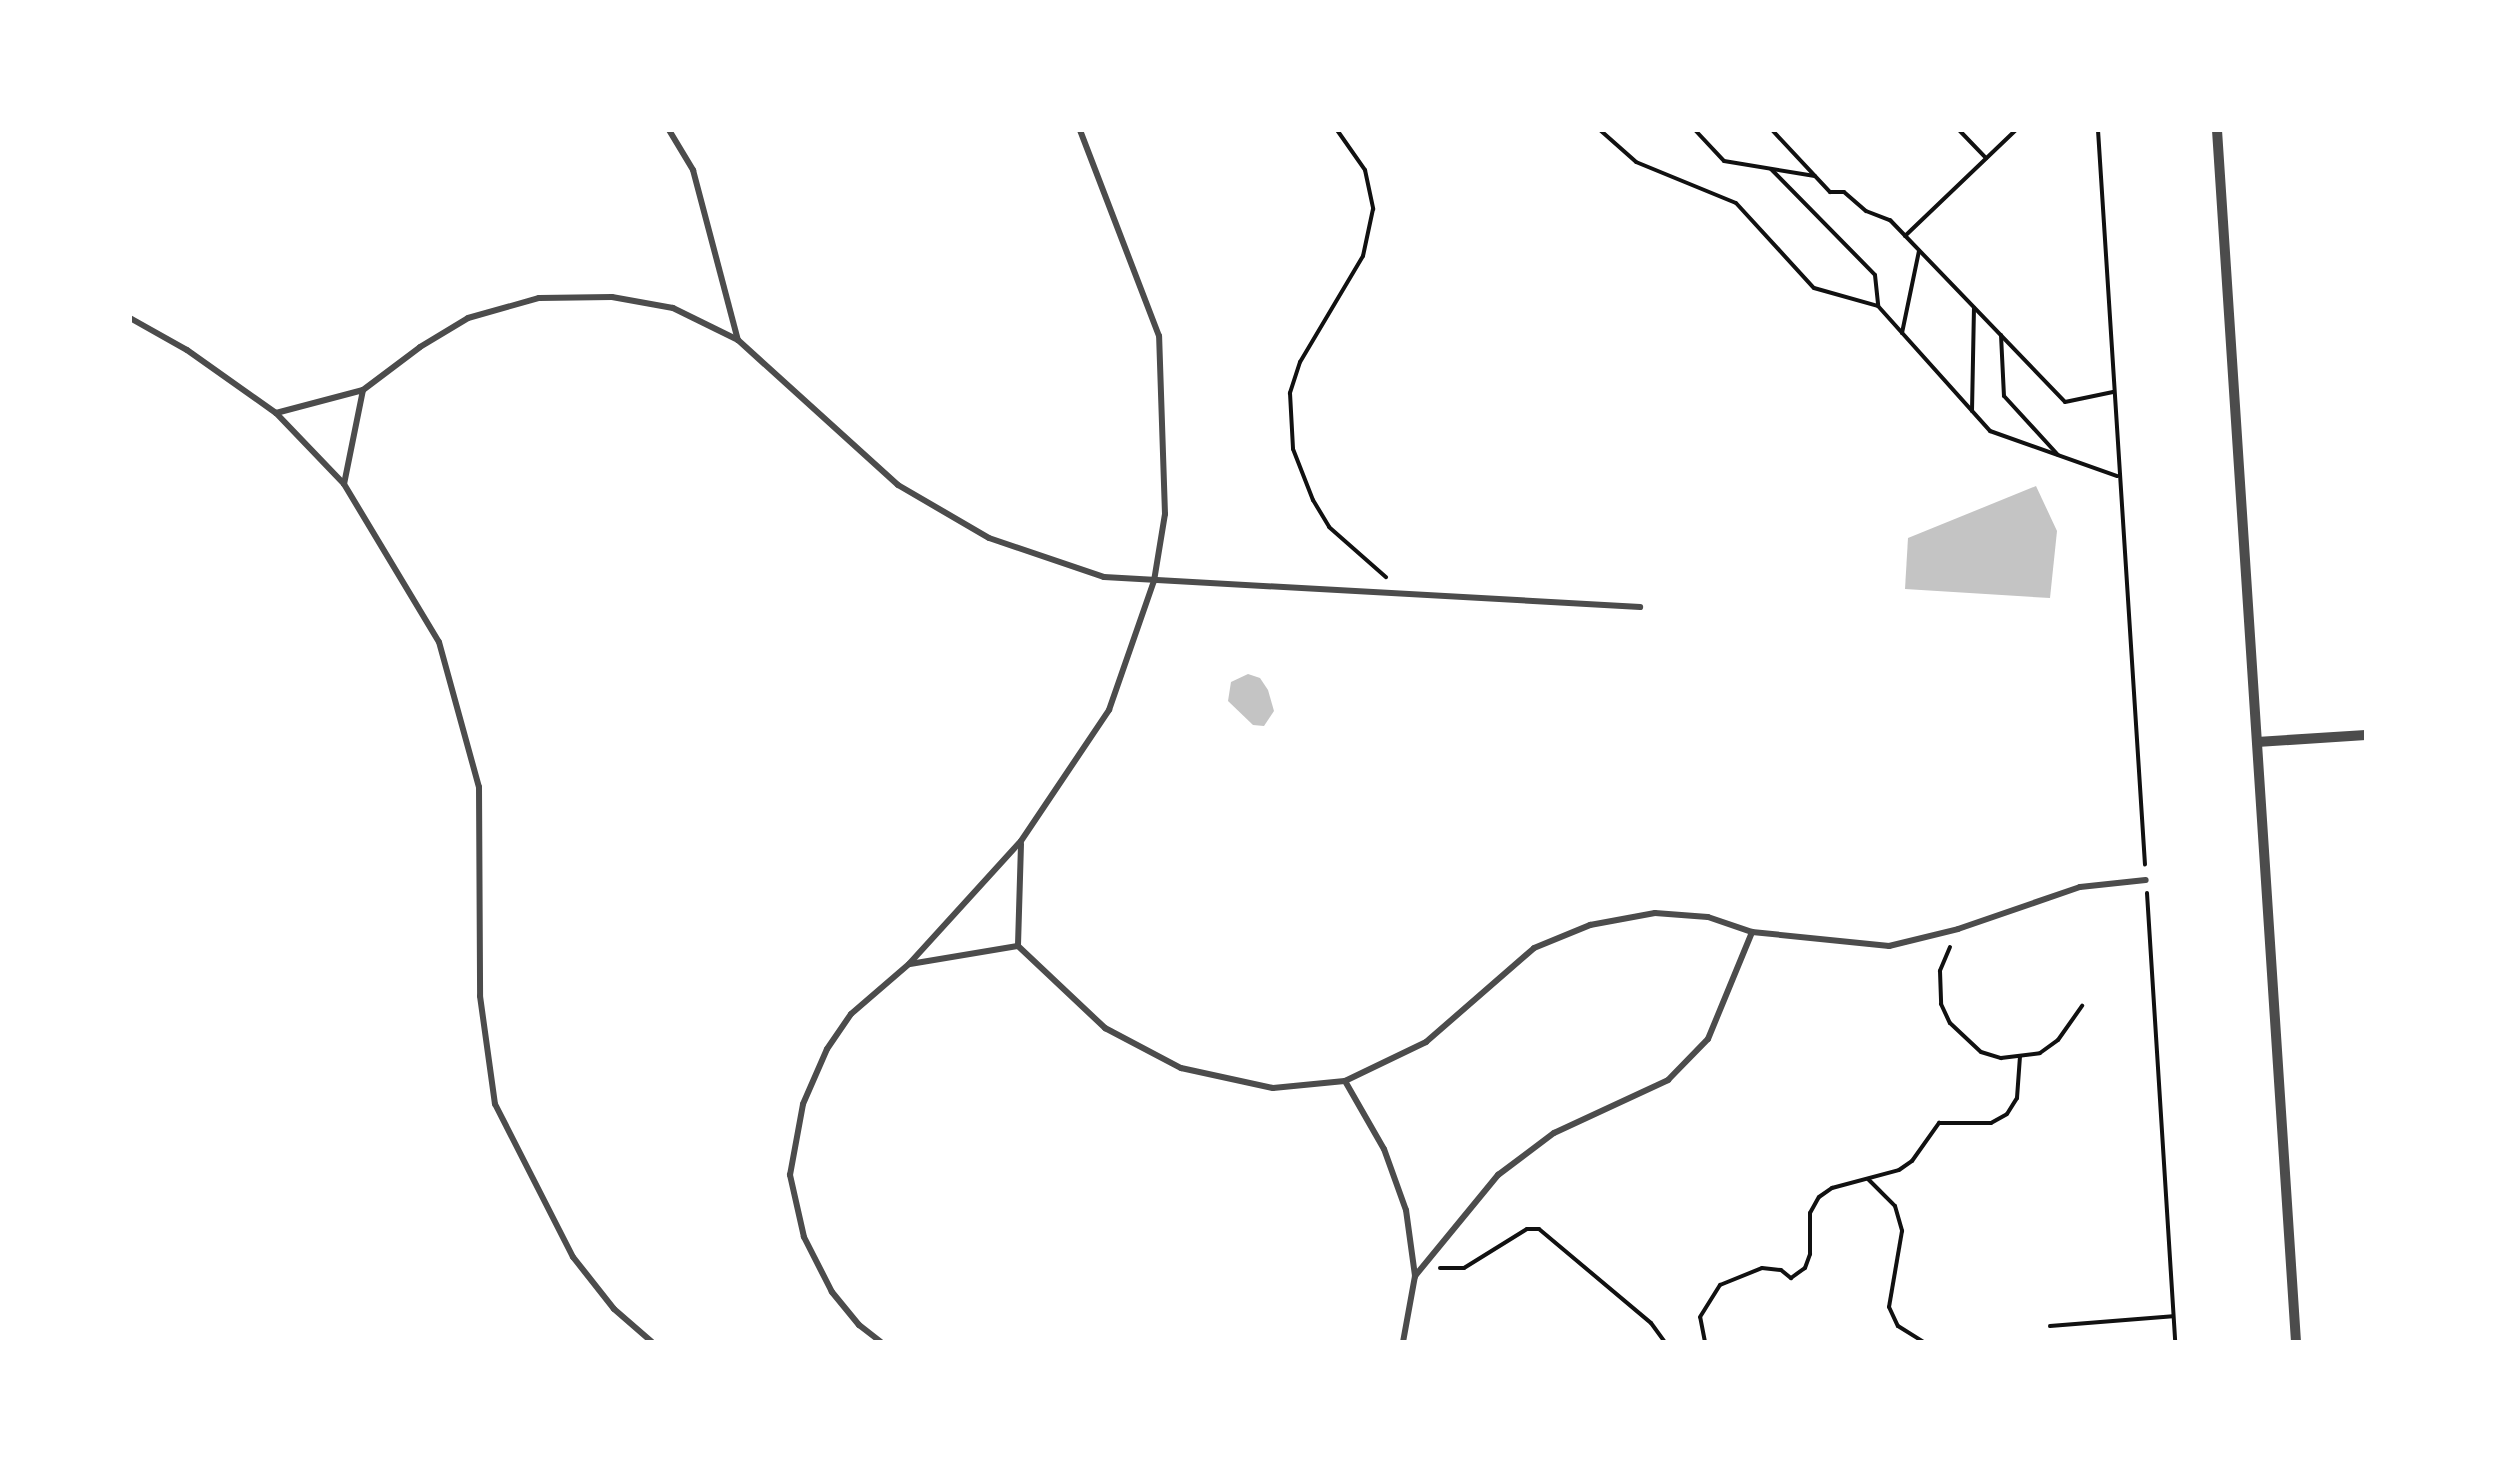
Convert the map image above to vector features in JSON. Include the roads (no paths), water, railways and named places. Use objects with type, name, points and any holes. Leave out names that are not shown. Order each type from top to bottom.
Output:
[{"type":"street","points":[[2217,130],[2296,1342]]},
{"type":"street","points":[[2257,742],[2366,736]]},
{"type":"lane","points":[[669,130],[692,170],[738,340]]},
{"type":"lane","points":[[881,1342],[859,1325],[832,1292],[804,1237],[790,1174],[803,1104],[827,1049],[851,1014],[909,964],[1021,841],[1109,710],[1154,581],[1166,514],[1159,336],[1080,130]]},
{"type":"lane","points":[[276,412],[363,390],[420,347],[468,318],[539,298],[612,296],[673,308],[738,340],[898,485],[989,538],[1104,577],[1411,598],[1640,608]]},
{"type":"lane","points":[[130,318],[187,350],[276,412],[344,484],[439,642],[478,788],[480,996],[495,1104],[573,1257],[614,1310],[652,1342]]},
{"type":"lane","points":[[344,484],[363,390]]},
{"type":"lane","points":[[1021,841],[1018,946],[1105,1028],[1181,1068],[1273,1088],[1344,1081],[1426,1042],[1534,948],[1590,925],[1655,913],[1708,917],[1752,932],[1839,944],[1888,946],[1958,929],[2080,887],[2146,880]]},
{"type":"lane","points":[[1415,1276],[1470,1205],[1526,1154],[1554,1133],[1668,1080],[1708,1039],[1752,932]]},
{"type":"lane","points":[[909,964],[1018,946]]},
{"type":"lane","points":[[1344,1081],[1384,1149],[1406,1210],[1415,1276],[1403,1342]]}]
